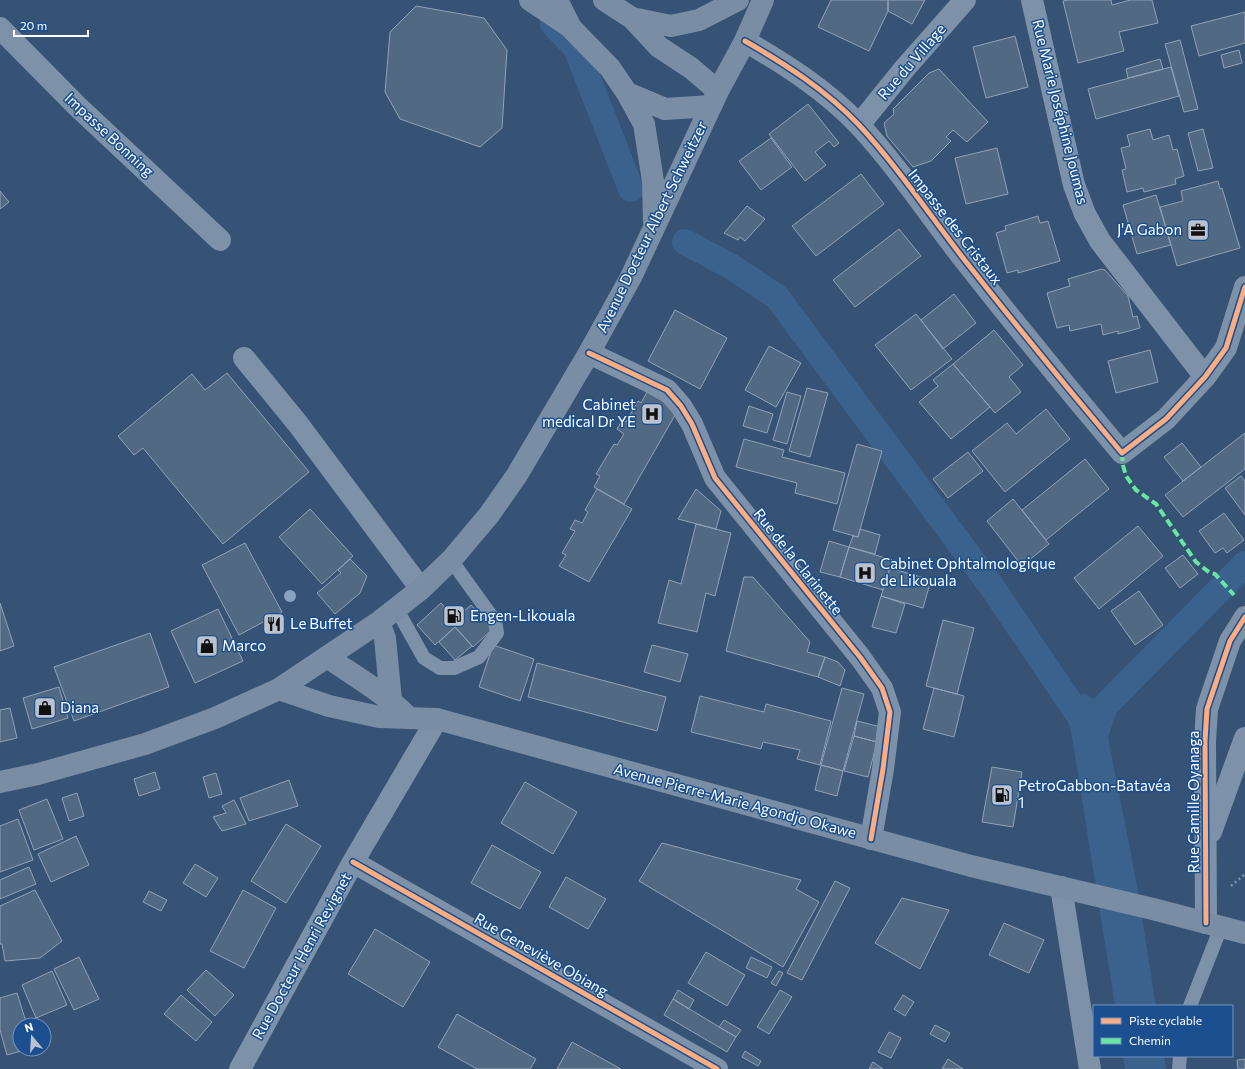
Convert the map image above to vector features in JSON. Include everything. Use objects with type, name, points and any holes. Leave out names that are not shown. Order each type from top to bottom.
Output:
[{"type":"main road","points":[[530,0],[571,28],[610,68],[627,93],[644,124],[653,181],[654,225]]},
{"type":"main road","points":[[556,0],[571,28]]},
{"type":"main road","points":[[604,0],[632,18],[659,47],[691,68],[714,98],[665,109],[627,93]]},
{"type":"main road","points":[[632,18],[671,26],[699,20],[738,0]]},
{"type":"main road","name":"Avenue Docteur Albert Schweitzer","points":[[0,782],[38,774],[145,744],[215,718],[279,689],[378,622],[421,589],[451,560],[489,515],[517,475],[589,353],[631,277],[714,98],[745,41],[763,0]]},
{"type":"main road","points":[[378,622],[386,645],[391,700]]},
{"type":"main road","points":[[327,657],[391,700],[408,717]]},
{"type":"main road","name":"Avenue Pierre-Marie Agondjo Okawe","points":[[279,689],[329,706],[378,717],[437,719],[971,866],[1153,909],[1245,933]]},
{"type":"street","name":"Rue du Village","points":[[859,125],[905,68],[965,0]]},
{"type":"street","name":"Rue Marie Joséphine Joumas","points":[[1032,0],[1073,178],[1085,214],[1100,241],[1206,377]]},
{"type":"street","name":"Impasse Bonning","points":[[0,28],[77,106],[220,240]]},
{"type":"street","name":"Impasse des Cristaux","points":[[745,41],[776,59],[823,92],[859,125],[904,180],[963,258],[1057,376],[1122,453],[1166,419],[1206,377]]},
{"type":"street","points":[[1206,377],[1226,348],[1245,287]]},
{"type":"street","name":"Rue de la Clarinette","points":[[589,353],[667,390],[681,406],[692,424],[715,478],[860,657],[882,688],[890,712],[883,769],[871,839]]},
{"type":"street","points":[[244,358],[298,424],[393,554],[421,589]]},
{"type":"street","name":"Rue Camille Oyanaga","points":[[1214,925],[1207,844],[1205,741],[1207,709],[1230,641],[1245,617]]},
{"type":"street","name":"Rue Docteur Henri Revignet","points":[[240,1069],[353,862],[437,719]]},
{"type":"street","points":[[1207,844],[1245,738]]},
{"type":"street","name":"Rue Geneviève Obiang","points":[[353,862],[717,1069]]},
{"type":"street","points":[[1062,887],[1090,1069]]},
{"type":"lane","points":[[396,608],[424,658],[440,668],[454,668],[479,657],[497,633],[495,621],[451,560]]},
{"type":"lane","points":[[1190,1005],[1214,925]]},
{"type":"lane","points":[[1179,1069],[1180,1057]]},
{"type":"path","points":[[1231,886],[1245,874]]},
{"type":"water","points":[[1107,690],[1120,703],[1108,737],[1137,885],[1156,1005],[1115,1005],[1071,731],[1063,708],[1084,693],[1094,700]]},
{"type":"water","points":[[1123,1057],[1164,1057],[1166,1069],[1125,1069]]},
{"type":"building","points":[[831,0],[888,0],[888,11],[869,51],[818,27]]},
{"type":"building","points":[[888,0],[925,0],[912,24],[888,11]]},
{"type":"building","points":[[1111,0],[1112,5],[1130,0],[1152,0],[1158,23],[1119,32],[1124,51],[1078,63],[1063,1]]},
{"type":"building","points":[[416,6],[484,18],[507,50],[502,128],[480,147],[400,119],[385,92],[390,32]]},
{"type":"building","points":[[1245,12],[1245,43],[1199,56],[1191,26]]},
{"type":"building","points":[[1015,36],[1028,87],[986,98],[973,47]]},
{"type":"building","points":[[1180,40],[1198,109],[1184,112],[1165,44]]},
{"type":"building","points":[[1239,50],[1242,63],[1224,68],[1221,55]]},
{"type":"building","points":[[1160,59],[1163,69],[1128,78],[1126,69]]},
{"type":"building","points":[[1171,67],[1179,96],[1096,119],[1088,89]]},
{"type":"building","points":[[939,69],[988,122],[967,142],[953,130],[946,137],[951,141],[931,161],[913,167],[887,136],[884,123],[894,114],[893,109],[929,73]]},
{"type":"building","points":[[808,104],[839,143],[834,147],[829,141],[815,152],[826,165],[805,181],[769,134]]},
{"type":"building","points":[[1150,129],[1153,140],[1169,135],[1173,150],[1177,149],[1184,176],[1175,179],[1176,184],[1144,192],[1143,188],[1127,192],[1122,170],[1126,169],[1121,148],[1130,146],[1127,135]]},
{"type":"building","points":[[1203,129],[1213,168],[1198,171],[1188,133]]},
{"type":"building","points":[[771,138],[792,167],[761,190],[739,161]]},
{"type":"building","points":[[997,148],[1008,194],[966,204],[955,158]]},
{"type":"building","points":[[861,174],[884,204],[816,256],[792,226]]},
{"type":"building","points":[[1218,181],[1220,189],[1222,188],[1240,248],[1177,266],[1160,207],[1183,201],[1181,191]]},
{"type":"building","points":[[0,191],[9,202],[0,209]]},
{"type":"building","points":[[1156,195],[1171,245],[1137,254],[1123,205]]},
{"type":"building","points":[[747,206],[765,219],[745,241],[740,237],[738,240],[724,233]]},
{"type":"building","points":[[1038,216],[1040,223],[1048,221],[1060,261],[1018,273],[1018,270],[1007,273],[996,233],[1006,230],[1005,226]]},
{"type":"building","points":[[899,229],[921,256],[855,307],[833,280]]},
{"type":"building","points":[[1102,269],[1105,270],[1128,296],[1133,317],[1137,316],[1140,328],[1118,334],[1118,331],[1103,335],[1101,324],[1070,331],[1069,325],[1057,328],[1047,293],[1070,286],[1068,279]]},
{"type":"building","points":[[954,294],[976,323],[943,349],[921,320]]},
{"type":"building","points":[[675,310],[727,338],[700,389],[648,361]]},
{"type":"building","points":[[916,314],[952,359],[911,390],[875,345]]},
{"type":"building","points":[[994,330],[1023,365],[1009,377],[1021,392],[995,413],[953,364]]},
{"type":"building","points":[[769,346],[801,363],[776,407],[745,390]]},
{"type":"building","points":[[1150,350],[1158,382],[1116,393],[1108,361]]},
{"type":"building","points":[[953,364],[990,407],[951,439],[919,402],[938,386],[933,380]]},
{"type":"building","points":[[227,373],[309,472],[223,544],[143,448],[134,455],[118,436],[192,374],[205,390]]},
{"type":"building","points":[[807,388],[828,393],[810,457],[789,451]]},
{"type":"building","points":[[647,392],[678,410],[624,504],[594,487],[600,476],[596,474],[614,444],[617,445],[624,434],[617,429],[622,420],[626,422],[638,401],[641,403]]},
{"type":"building","points":[[787,392],[801,396],[787,444],[773,440]]},
{"type":"building","points":[[749,406],[773,414],[767,433],[743,426]]},
{"type":"building","points":[[1046,409],[1070,439],[1005,492],[972,451],[1007,423],[1016,434]]},
{"type":"building","points":[[1245,433],[1245,469],[1183,517],[1165,495]]},
{"type":"building","points":[[744,439],[784,450],[782,457],[845,473],[837,504],[795,493],[797,483],[736,467]]},
{"type":"building","points":[[1182,443],[1201,467],[1183,481],[1164,457]]},
{"type":"building","points":[[857,444],[882,451],[858,537],[833,530]]},
{"type":"building","points":[[968,452],[983,471],[948,498],[933,479]]},
{"type":"building","points":[[1085,459],[1109,489],[1046,540],[1022,510]]},
{"type":"building","points":[[1241,476],[1245,481],[1245,515],[1225,488]]},
{"type":"building","points":[[597,489],[632,509],[589,582],[559,566],[566,555],[562,553],[575,531],[570,529],[575,520],[582,523],[588,512],[585,510]]},
{"type":"building","points":[[696,489],[721,511],[716,529],[678,519]]},
{"type":"building","points":[[1013,499],[1049,544],[1022,566],[987,521]]},
{"type":"building","points":[[310,509],[353,556],[322,584],[279,537]]},
{"type":"building","points":[[1224,513],[1244,540],[1227,553],[1223,548],[1215,553],[1199,531]]},
{"type":"building","points":[[696,524],[731,533],[715,596],[706,593],[697,632],[658,623],[669,580],[681,584]]},
{"type":"building","points":[[1138,526],[1163,556],[1099,609],[1074,578]]},
{"type":"building","points":[[860,529],[880,535],[875,554],[849,547],[853,536],[858,537]]},
{"type":"building","points":[[829,541],[849,547],[840,577],[820,572]]},
{"type":"building","points":[[245,543],[282,612],[239,635],[202,565]]},
{"type":"building","name":"Cabinet Ophtalmologique de Likouala","points":[[849,547],[892,560],[883,590],[840,577]]},
{"type":"building","points":[[1183,555],[1198,574],[1180,588],[1165,568]]},
{"type":"building","points":[[350,559],[367,576],[360,593],[335,614],[317,593],[341,573],[338,570]]},
{"type":"building","points":[[890,568],[931,580],[923,608],[881,596]]},
{"type":"building","points":[[744,577],[753,577],[810,642],[807,652],[825,657],[818,677],[726,651]]},
{"type":"building","points":[[1139,591],[1163,625],[1135,645],[1111,611]]},
{"type":"building","points":[[881,596],[905,604],[896,633],[872,627]]},
{"type":"building","points":[[0,603],[14,646],[0,651]]},
{"type":"building","points":[[441,603],[455,619],[471,605],[493,629],[473,647],[455,627],[435,645],[417,625]]},
{"type":"building","name":"Marco","points":[[218,609],[243,661],[195,683],[171,631]]},
{"type":"building","points":[[943,620],[974,628],[957,694],[926,686]]},
{"type":"building","points":[[455,627],[472,646],[455,660],[439,642]]},
{"type":"building","points":[[150,633],[169,687],[74,721],[54,667]]},
{"type":"building","points":[[493,645],[534,659],[520,701],[479,687]]},
{"type":"building","points":[[652,645],[688,654],[680,682],[644,672]]},
{"type":"building","points":[[825,657],[838,662],[845,670],[840,686],[818,677]]},
{"type":"building","points":[[537,663],[666,697],[657,731],[528,697]]},
{"type":"building","name":"Diana","points":[[59,687],[68,718],[32,729],[23,698]]},
{"type":"building","points":[[842,688],[864,694],[843,771],[821,765]]},
{"type":"building","points":[[934,688],[964,696],[954,737],[923,729]]},
{"type":"building","points":[[700,696],[764,712],[766,704],[831,721],[820,765],[797,759],[800,750],[763,742],[761,749],[691,732]]},
{"type":"building","points":[[10,708],[17,738],[0,742],[0,710]]},
{"type":"building","points":[[857,721],[881,727],[877,742],[854,736]]},
{"type":"building","points":[[854,736],[877,742],[868,777],[844,771]]},
{"type":"building","points":[[821,765],[843,771],[837,796],[815,790]]},
{"type":"building","points":[[992,767],[1022,772],[1013,827],[982,822]]},
{"type":"building","points":[[155,772],[160,789],[139,796],[134,779]]},
{"type":"building","points":[[216,773],[222,794],[209,798],[203,777]]},
{"type":"building","points":[[289,780],[298,806],[249,821],[240,798]]},
{"type":"building","points":[[525,782],[577,812],[553,854],[501,823]]},
{"type":"building","points":[[77,793],[84,816],[69,821],[62,798]]},
{"type":"building","points":[[47,799],[63,839],[34,850],[19,810]]},
{"type":"building","points":[[234,800],[246,824],[222,831],[213,817],[226,813],[222,806]]},
{"type":"building","points":[[18,819],[33,860],[0,872],[0,826]]},
{"type":"building","points":[[286,824],[321,846],[286,903],[251,881]]},
{"type":"building","points":[[76,836],[89,865],[51,882],[38,854]]},
{"type":"building","points":[[662,843],[801,880],[796,889],[819,902],[783,967],[639,881]]},
{"type":"building","points":[[492,845],[541,872],[520,909],[471,883]]},
{"type":"building","points":[[195,864],[218,878],[206,897],[183,883]]},
{"type":"building","points":[[29,867],[36,884],[0,899],[0,880]]},
{"type":"building","points":[[566,877],[606,899],[588,929],[549,907]]},
{"type":"building","points":[[835,881],[850,888],[802,980],[787,973]]},
{"type":"building","points":[[35,890],[62,941],[40,958],[5,961],[2,944],[0,944],[0,906]]},
{"type":"building","points":[[243,890],[276,908],[244,968],[210,951]]},
{"type":"building","points":[[149,891],[167,900],[161,911],[143,902]]},
{"type":"building","points":[[902,898],[949,910],[920,969],[875,943]]},
{"type":"building","points":[[1004,923],[1044,940],[1029,973],[989,955]]},
{"type":"building","points":[[375,929],[430,962],[403,1007],[348,974]]},
{"type":"building","points":[[706,952],[745,975],[727,1006],[688,983]]},
{"type":"building","points":[[79,957],[99,999],[74,1010],[54,969]]},
{"type":"building","points":[[751,957],[772,967],[767,978],[746,968]]},
{"type":"building","points":[[206,970],[234,995],[215,1016],[187,990]]},
{"type":"building","points":[[52,971],[67,1005],[36,1017],[22,985]]},
{"type":"building","points":[[779,971],[783,973],[776,986],[771,983]]},
{"type":"building","points":[[678,990],[694,1000],[689,1009],[673,999]]},
{"type":"building","points":[[780,990],[792,997],[769,1034],[757,1027]]},
{"type":"building","points":[[17,993],[24,1017],[12,1017],[12,1054],[7,1055],[0,1030],[0,998]]},
{"type":"building","points":[[181,995],[212,1022],[196,1041],[164,1014]]},
{"type":"building","points":[[903,995],[914,1002],[905,1016],[894,1009]]},
{"type":"building","points":[[673,999],[736,1037],[727,1052],[664,1015]]},
{"type":"building","points":[[457,1014],[536,1059],[530,1069],[477,1069],[438,1047]]},
{"type":"building","points":[[724,1020],[741,1030],[736,1037],[719,1027]]},
{"type":"building","points":[[935,1025],[950,1033],[945,1042],[930,1034]]},
{"type":"building","points":[[889,1032],[901,1038],[891,1058],[878,1052]]},
{"type":"building","points":[[572,1042],[621,1069],[557,1069]]},
{"type":"building","points":[[745,1051],[761,1061],[758,1066],[742,1057]]},
{"type":"building","points":[[948,1059],[963,1069],[942,1069]]},
{"type":"building","points":[[1245,1059],[1245,1069],[1238,1069],[1237,1060]]},
{"type":"building","points":[[873,1062],[883,1069],[869,1069]]},
{"type":"waterway","points":[[553,24],[576,48],[631,189]]},
{"type":"waterway","points":[[685,242],[732,267],[777,297],[992,587],[1086,726],[1088,734]]},
{"type":"waterway","points":[[1089,722],[1245,564]]},
{"type":"marked path","points":[[1122,453],[1126,476],[1136,490],[1156,504],[1196,562],[1210,573],[1215,574],[1234,595]]},
{"type":"cycle path","points":[[745,41],[805,78],[833,100],[859,125],[900,173],[963,258],[1002,307],[1122,453],[1166,419],[1205,377],[1226,348],[1245,287]]},
{"type":"cycle path","points":[[589,353],[667,390],[681,406],[692,424],[715,478],[860,657],[882,688],[890,712],[883,769],[871,839]]},
{"type":"cycle path","points":[[1206,923],[1205,741],[1207,709],[1230,641],[1245,617]]},
{"type":"cycle path","points":[[353,862],[717,1069]]},
{"type":"place","name":"J'A Gabon","points":[[1198,230]]},
{"type":"place","name":"Cabinet medical Dr YE","points":[[652,414]]},
{"type":"place","name":"Cabinet Ophtalmologique de Likouala","points":[[865,573]]},
{"type":"place","name":"Engen-Likouala","points":[[454,616]]},
{"type":"place","name":"Le Buffet","points":[[274,624]]},
{"type":"place","name":"Marco","points":[[207,646]]},
{"type":"place","name":"Diana","points":[[45,708]]},
{"type":"place","name":"PetroGabbon-Batavéa 1","points":[[1002,795]]}]
